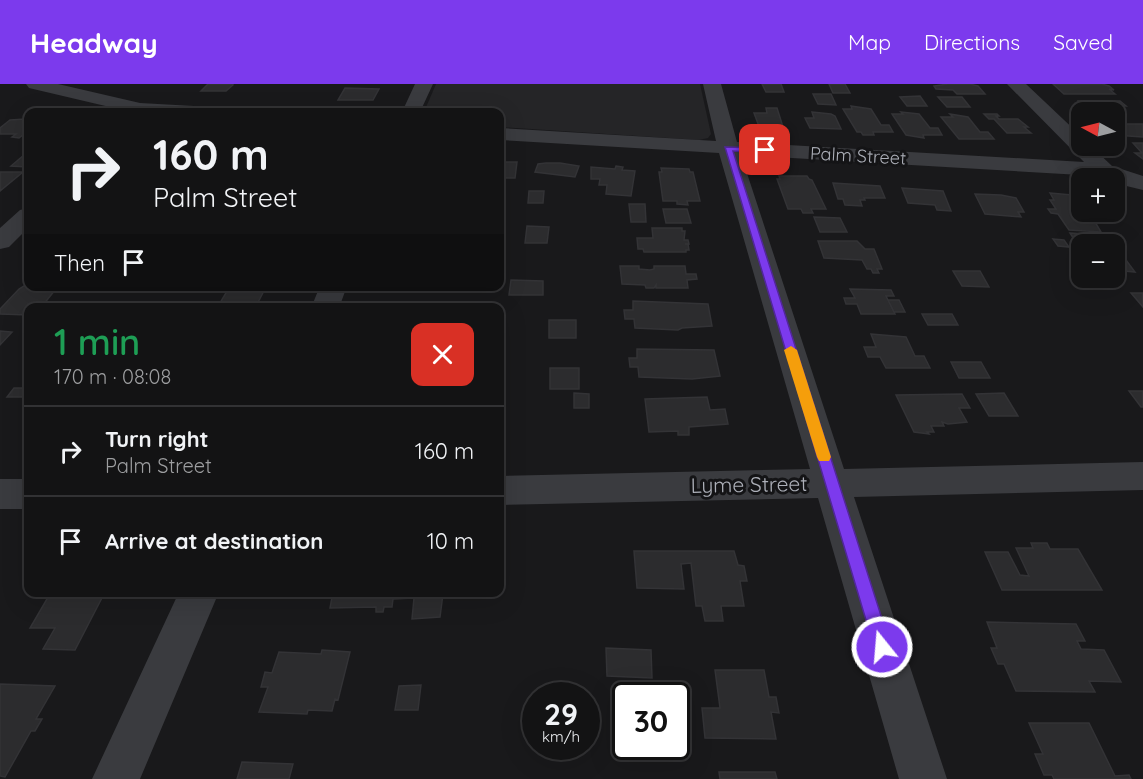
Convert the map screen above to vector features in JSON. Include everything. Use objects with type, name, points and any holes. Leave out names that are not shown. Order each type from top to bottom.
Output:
[{"type":"street","points":[[35,84],[127,108]]},
{"type":"street","points":[[413,108],[424,84]]},
{"type":"street","points":[[712,84],[728,148],[924,779]]},
{"type":"street","points":[[1016,84],[1102,168]]},
{"type":"street","points":[[141,108],[159,90]]},
{"type":"street","name":"Palm Street","points":[[504,134],[1071,173]]},
{"type":"street","points":[[1125,184],[1140,192]]},
{"type":"street","points":[[0,243],[24,219]]},
{"type":"street","name":"Lyme Street","points":[[504,491],[1143,476]]},
{"type":"street","points":[[0,494],[24,494]]},
{"type":"street","points":[[116,779],[197,597]]},
{"type":"shaded area","points":[[436,84],[700,84],[711,134],[708,138],[699,140],[504,127],[504,108],[426,108]]},
{"type":"building","points":[[208,84],[233,85],[226,91],[201,91]]},
{"type":"building","points":[[762,84],[781,84],[784,92],[766,92]]},
{"type":"building","points":[[829,84],[845,84],[850,93],[833,93]]},
{"type":"building","points":[[948,84],[978,86],[985,94],[957,94],[953,90],[936,89],[934,86]]},
{"type":"building","points":[[1053,84],[1102,84],[1109,86],[1115,94],[1064,94]]},
{"type":"building","points":[[345,88],[379,89],[373,100],[338,100]]},
{"type":"building","points":[[813,94],[831,94],[836,105],[818,104]]},
{"type":"building","points":[[920,96],[927,106],[907,106],[900,97]]},
{"type":"building","points":[[938,97],[962,97],[970,107],[947,107]]},
{"type":"building","points":[[1078,101],[1121,102],[1078,102]]},
{"type":"building","points":[[851,106],[871,109],[881,125],[889,125],[893,132],[873,132],[874,135],[863,135],[857,132],[843,109],[852,109]]},
{"type":"building","points":[[766,108],[777,108],[784,130],[760,129],[754,113],[767,113]]},
{"type":"building","points":[[812,112],[835,116],[841,129],[810,128],[805,118],[814,118]]},
{"type":"building","points":[[901,112],[919,114],[930,128],[938,128],[942,135],[923,135],[924,138],[906,135],[892,114],[903,114]]},
{"type":"building","points":[[950,114],[968,117],[980,132],[988,132],[994,139],[959,139],[941,117],[953,117]]},
{"type":"building","points":[[984,114],[997,114],[999,119],[1018,119],[1028,127],[1024,127],[1031,133],[1007,133],[994,119],[989,119]]},
{"type":"building","points":[[24,119],[24,134],[19,138],[12,137],[16,134],[0,134],[0,128],[10,120]]},
{"type":"building","points":[[1125,124],[1143,124],[1143,137],[1125,136]]},
{"type":"building","points":[[1133,143],[1143,143],[1143,159],[1135,153],[1142,153]]},
{"type":"building","points":[[24,155],[24,167],[11,166]]},
{"type":"building","points":[[504,162],[517,162],[515,178],[504,178]]},
{"type":"building","points":[[538,164],[579,166],[575,177],[535,172]]},
{"type":"building","points":[[616,166],[623,167],[622,170],[635,171],[631,196],[606,194],[607,185],[599,185],[600,179],[591,179],[591,167],[615,169]]},
{"type":"building","points":[[661,168],[689,169],[693,172],[700,201],[687,201],[688,205],[677,204],[677,201],[663,201],[659,172],[662,172]]},
{"type":"building","points":[[0,172],[23,172],[0,191]]},
{"type":"building","points":[[779,176],[807,176],[812,180],[826,209],[811,209],[813,213],[803,213],[801,209],[788,209],[777,179],[780,179]]},
{"type":"building","points":[[833,183],[880,186],[885,198],[864,198],[865,200],[860,200],[862,206],[845,205],[843,199],[838,199]]},
{"type":"building","points":[[902,188],[943,191],[951,211],[937,210],[935,205],[908,203]]},
{"type":"building","points":[[529,191],[544,191],[543,203],[528,203]]},
{"type":"building","points":[[1050,193],[1071,195],[1071,222],[1095,222],[1101,232],[1069,230],[1058,214],[1051,213],[1048,209],[1056,209],[1050,200],[1054,200]]},
{"type":"building","points":[[975,194],[1016,198],[1024,212],[1018,212],[1021,217],[985,214]]},
{"type":"building","points":[[629,204],[645,204],[646,222],[631,222]]},
{"type":"building","points":[[663,209],[687,209],[691,223],[666,223]]},
{"type":"building","points":[[814,217],[840,218],[847,232],[820,232]]},
{"type":"building","points":[[527,226],[549,227],[547,243],[525,243]]},
{"type":"building","points":[[652,228],[682,228],[682,231],[685,231],[684,240],[688,240],[689,250],[686,252],[644,252],[643,249],[638,249],[637,238],[653,238]]},
{"type":"building","points":[[1053,239],[1064,240],[1069,247],[1058,246]]},
{"type":"building","points":[[818,241],[857,241],[865,249],[874,249],[882,269],[877,269],[879,273],[873,273],[871,269],[867,269],[862,260],[824,258]]},
{"type":"building","points":[[1125,260],[1126,260],[1135,272],[1125,271]]},
{"type":"building","points":[[620,266],[639,266],[639,269],[650,270],[654,269],[654,266],[685,266],[686,274],[696,274],[697,279],[687,280],[688,288],[656,288],[656,285],[654,288],[646,288],[645,285],[622,284]]},
{"type":"building","points":[[953,271],[980,271],[989,287],[962,286]]},
{"type":"building","points":[[511,280],[543,281],[543,295],[509,295]]},
{"type":"building","points":[[24,286],[24,291],[54,291],[45,303],[24,303],[24,315],[0,314],[0,309]]},
{"type":"building","points":[[850,289],[891,290],[894,296],[886,296],[895,314],[861,314],[857,304],[846,304],[844,298],[855,298]]},
{"type":"building","points":[[227,291],[264,291],[258,303],[220,303]]},
{"type":"building","points":[[1131,293],[1143,293],[1143,307]]},
{"type":"building","points":[[888,300],[899,300],[905,312],[894,312]]},
{"type":"building","points":[[633,301],[708,304],[712,326],[678,330],[635,328],[634,319],[625,319],[624,310],[633,310]]},
{"type":"building","points":[[922,314],[952,314],[958,325],[928,325]]},
{"type":"building","points":[[549,320],[576,320],[576,338],[549,338]]},
{"type":"building","points":[[0,331],[12,332],[0,345]]},
{"type":"building","points":[[871,334],[906,337],[915,356],[924,356],[930,368],[886,368],[880,357],[868,357],[864,347],[876,347]]},
{"type":"building","points":[[637,349],[714,350],[720,376],[692,379],[639,377],[638,367],[630,367],[629,358],[637,358]]},
{"type":"building","points":[[951,362],[981,362],[990,378],[959,378]]},
{"type":"building","points":[[550,368],[579,368],[579,389],[550,389]]},
{"type":"building","points":[[14,388],[24,388],[24,397],[7,397]]},
{"type":"building","points":[[1129,391],[1143,391],[1143,407],[1141,407]]},
{"type":"building","points":[[574,393],[589,394],[589,408],[574,408]]},
{"type":"building","points":[[1004,393],[1018,416],[989,416],[976,394]]},
{"type":"building","points":[[962,394],[970,408],[959,408],[967,422],[948,424],[942,422],[944,426],[931,426],[934,432],[927,432],[929,434],[914,432],[896,395]]},
{"type":"building","points":[[707,397],[710,410],[725,409],[728,424],[689,427],[689,435],[678,435],[678,431],[649,432],[645,399]]},
{"type":"building","points":[[1031,543],[1047,543],[1050,549],[1078,549],[1102,590],[1002,590],[985,552],[1008,552],[1020,575],[1029,576],[1016,548],[1033,548]]},
{"type":"building","points":[[634,551],[734,551],[738,565],[744,566],[747,581],[740,581],[744,606],[721,606],[723,621],[705,621],[702,606],[696,606],[691,563],[681,564],[684,589],[637,588]]},
{"type":"building","points":[[48,597],[102,597],[75,650],[43,649],[55,628],[30,628]]},
{"type":"building","points":[[332,597],[443,597],[440,617],[412,619],[414,598],[393,599],[392,607],[384,607],[383,612],[376,612],[376,607],[330,608]]},
{"type":"building","points":[[987,622],[1076,624],[1085,641],[1077,641],[1081,649],[1104,650],[1121,682],[1089,681],[1095,692],[1016,691],[1004,664],[998,664],[991,648],[997,648]]},
{"type":"building","points":[[606,648],[651,650],[652,678],[607,676]]},
{"type":"building","points":[[322,650],[350,652],[338,700],[335,699],[332,711],[308,710],[307,714],[259,712],[268,687],[261,687],[265,672],[272,673],[279,652],[321,654]]},
{"type":"building","points":[[715,670],[764,670],[769,697],[776,697],[779,713],[771,712],[776,739],[705,738],[702,708],[720,708]]},
{"type":"building","points":[[0,684],[55,686],[36,719],[42,719],[35,731],[31,731],[5,777],[0,776]]},
{"type":"building","points":[[421,685],[418,710],[395,710],[399,686]]},
{"type":"building","points":[[1029,723],[1089,723],[1115,776],[1129,775],[1131,779],[1054,779],[1052,775],[1044,775],[1035,754],[1043,754]]},
{"type":"building","points":[[242,762],[293,764],[289,779],[237,779]]},
{"type":"building","points":[[719,772],[775,772],[777,779],[720,779]]},
{"type":"slow traffic","points":[[791,350],[824,457]]},
{"type":"route","points":[[765,150],[728,148],[882,647]]}]
